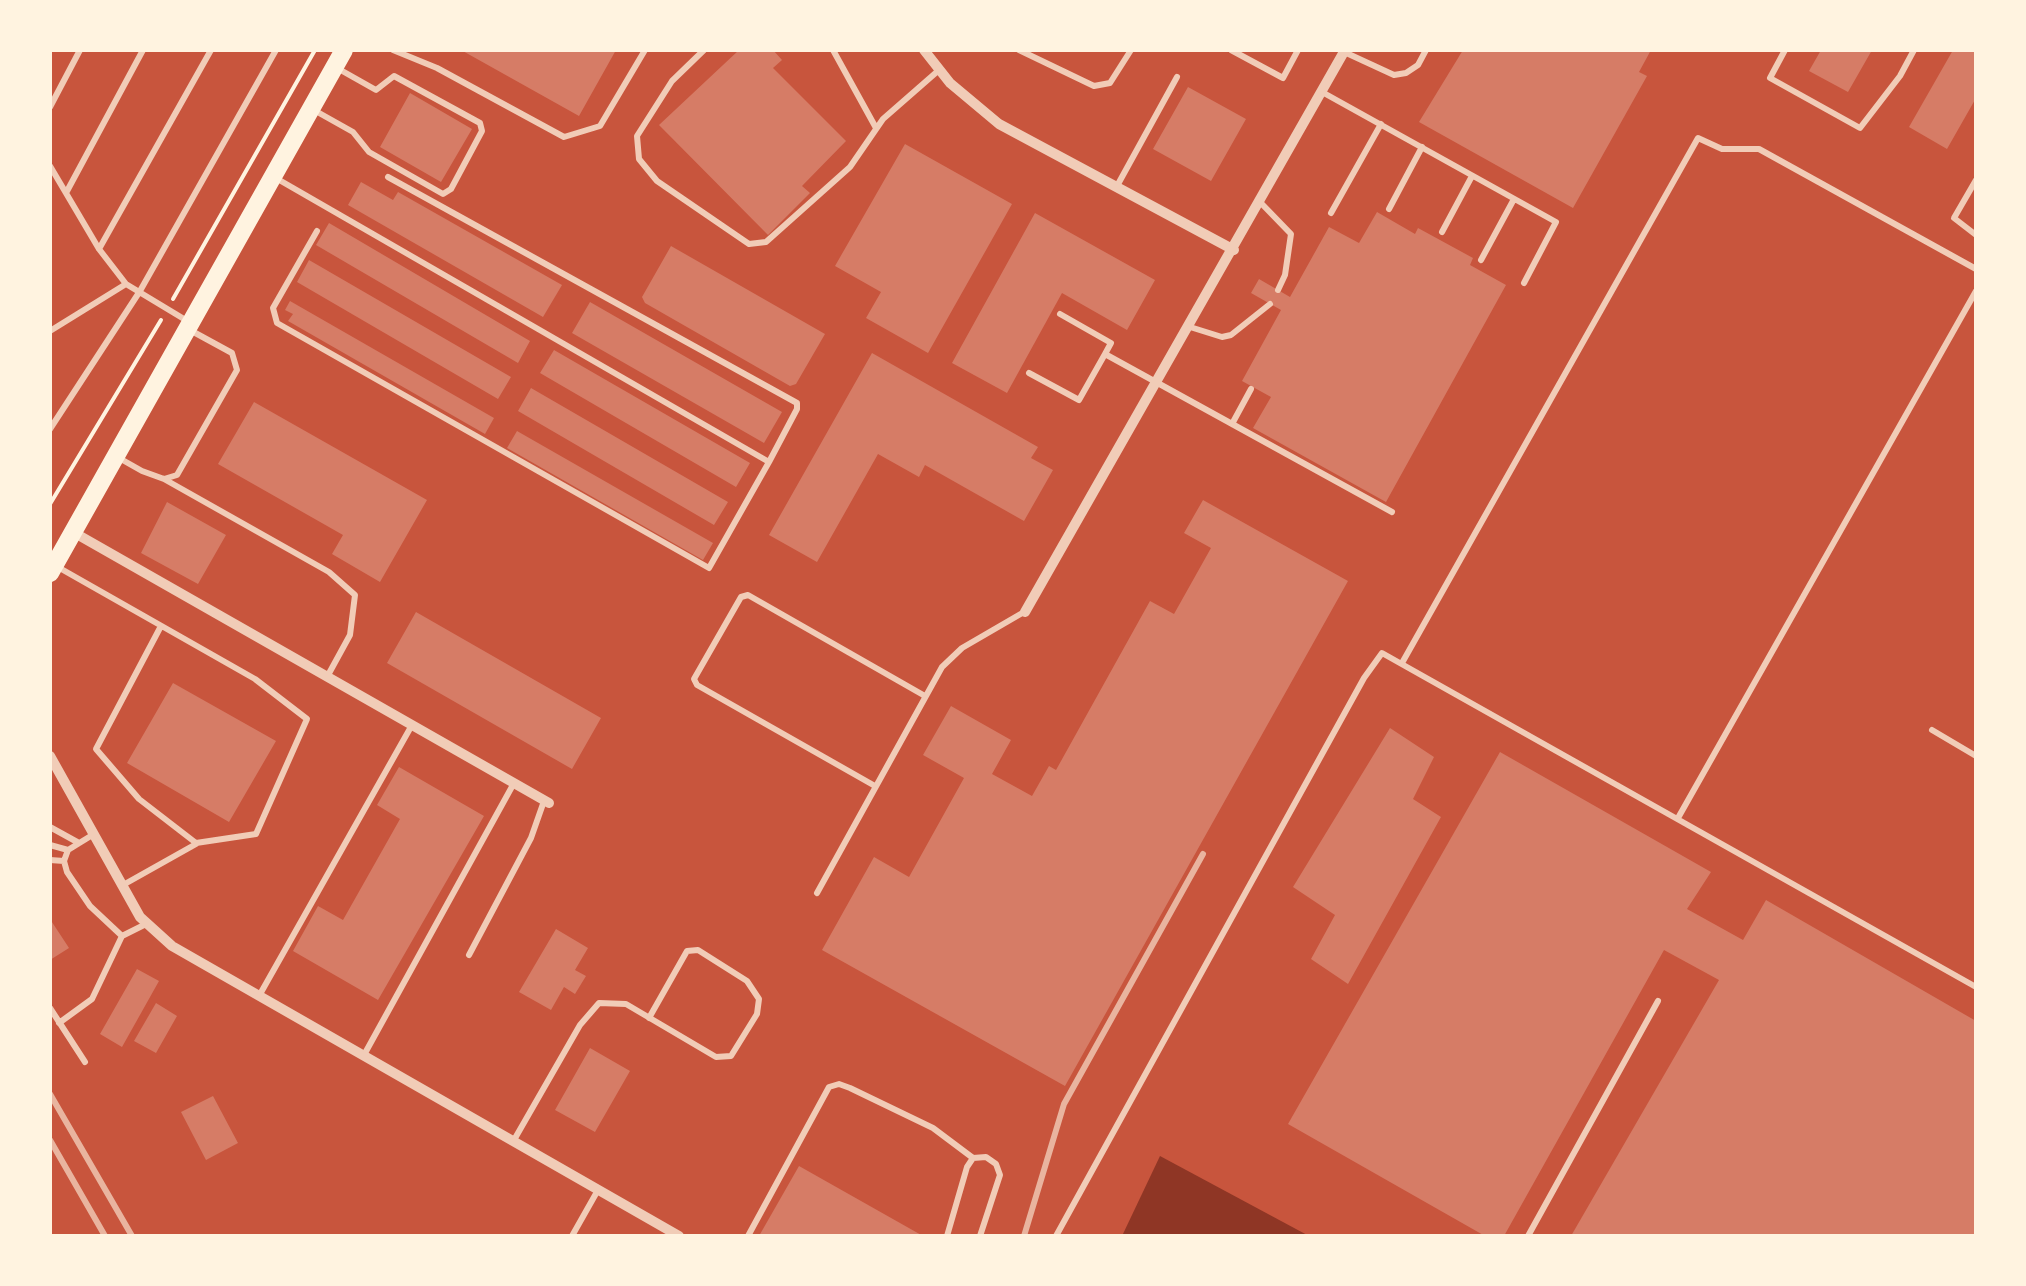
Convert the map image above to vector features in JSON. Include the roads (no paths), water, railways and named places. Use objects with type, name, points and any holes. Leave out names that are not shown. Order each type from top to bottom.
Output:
[{"type":"main road","points":[[52,569],[339,58]]},
{"type":"street","points":[[926,51],[940,70],[998,124],[1234,250]]},
{"type":"street","points":[[1025,612],[1234,250],[1343,51]]},
{"type":"street","points":[[73,532],[547,802]]},
{"type":"street","points":[[50,756],[140,917],[172,946],[679,1236]]},
{"type":"lane","points":[[50,107],[80,50]]},
{"type":"lane","points":[[66,193],[143,50]]},
{"type":"lane","points":[[99,249],[211,50]]},
{"type":"lane","points":[[50,429],[140,291],[276,50]]},
{"type":"lane","points":[[393,50],[436,68],[564,137],[600,126],[645,50]]},
{"type":"lane","points":[[704,50],[672,81],[636,136],[639,159],[657,181],[749,244],[766,242],[850,168],[876,128],[940,70]]},
{"type":"lane","points":[[832,50],[876,128]]},
{"type":"lane","points":[[1018,50],[1094,86],[1110,83],[1131,50]]},
{"type":"lane","points":[[1232,50],[1282,78],[1298,50]]},
{"type":"lane","points":[[1343,51],[1394,74],[1418,66],[1426,50]]},
{"type":"lane","points":[[1785,50],[1770,78],[1860,128],[1900,76],[1914,50]]},
{"type":"lane","points":[[311,108],[353,132],[370,152],[443,194],[451,189],[482,131],[480,123],[394,76],[376,90],[339,58]]},
{"type":"lane","points":[[1117,188],[1177,77]]},
{"type":"lane","points":[[1322,92],[1556,222],[1524,284]]},
{"type":"lane","points":[[1331,213],[1381,124]]},
{"type":"lane","points":[[1402,663],[1698,138],[1722,149],[1759,149],[1976,269]]},
{"type":"lane","points":[[1389,209],[1422,147]]},
{"type":"lane","points":[[50,166],[99,249],[126,284],[232,353],[237,370],[178,475],[164,479]]},
{"type":"lane","points":[[273,176],[770,462]]},
{"type":"lane","points":[[1442,232],[1472,176]]},
{"type":"lane","points":[[317,230],[273,308],[276,322],[708,568],[770,462],[797,403],[388,177]]},
{"type":"lane","points":[[1976,180],[1954,218],[1976,235]]},
{"type":"lane","points":[[1481,260],[1514,199]]},
{"type":"lane","points":[[1260,202],[1291,234],[1285,275],[1278,290]]},
{"type":"lane","points":[[50,331],[126,284]]},
{"type":"lane","points":[[1678,818],[1976,291]]},
{"type":"lane","points":[[1190,326],[1222,337],[1231,335],[1270,304]]},
{"type":"lane","points":[[1029,373],[1079,400],[1111,343],[1060,314]]},
{"type":"lane","points":[[1104,354],[1392,512]]},
{"type":"lane","points":[[1232,424],[1251,389]]},
{"type":"lane","points":[[116,456],[329,572],[355,595],[350,634],[327,677]]},
{"type":"lane","points":[[52,569],[255,679],[306,719],[256,834],[196,843],[123,884]]},
{"type":"lane","points":[[876,786],[697,685],[694,678],[741,597],[748,595],[925,696]]},
{"type":"lane","points":[[817,893],[950,656],[1025,612]]},
{"type":"lane","points":[[161,626],[96,749],[139,799],[196,843]]},
{"type":"lane","points":[[1056,1236],[1364,678],[1382,653],[1976,988]]},
{"type":"lane","points":[[259,996],[412,726]]},
{"type":"lane","points":[[1932,730],[1976,756]]},
{"type":"lane","points":[[364,1056],[514,783]]},
{"type":"lane","points":[[469,955],[547,802]]},
{"type":"lane","points":[[50,827],[80,843]]},
{"type":"lane","points":[[94,834],[68,850],[64,861],[67,872],[90,906],[122,936]]},
{"type":"lane","points":[[50,845],[68,850]]},
{"type":"lane","points":[[50,860],[64,861]]},
{"type":"lane","points":[[59,1023],[92,998],[122,936],[147,924]]},
{"type":"lane","points":[[514,1141],[580,1025],[599,1003],[626,1004],[649,1018],[716,1057],[731,1056],[757,1014],[760,999],[747,981],[698,950],[687,951],[649,1018]]},
{"type":"lane","points":[[1528,1236],[1658,1001]]},
{"type":"lane","points":[[50,1008],[85,1062]]},
{"type":"lane","points":[[748,1236],[829,1087],[838,1084],[932,1128],[974,1158],[986,1157],[996,1164],[1000,1175],[980,1236]]},
{"type":"lane","points":[[947,1236],[967,1167],[974,1158]]},
{"type":"lane","points":[[572,1236],[598,1190]]},
{"type":"railway","points":[[1024,1236],[1064,1104],[1203,854]]},
{"type":"railway","points":[[50,1094],[132,1236]]},
{"type":"railway","points":[[50,1140],[105,1236]]}]
